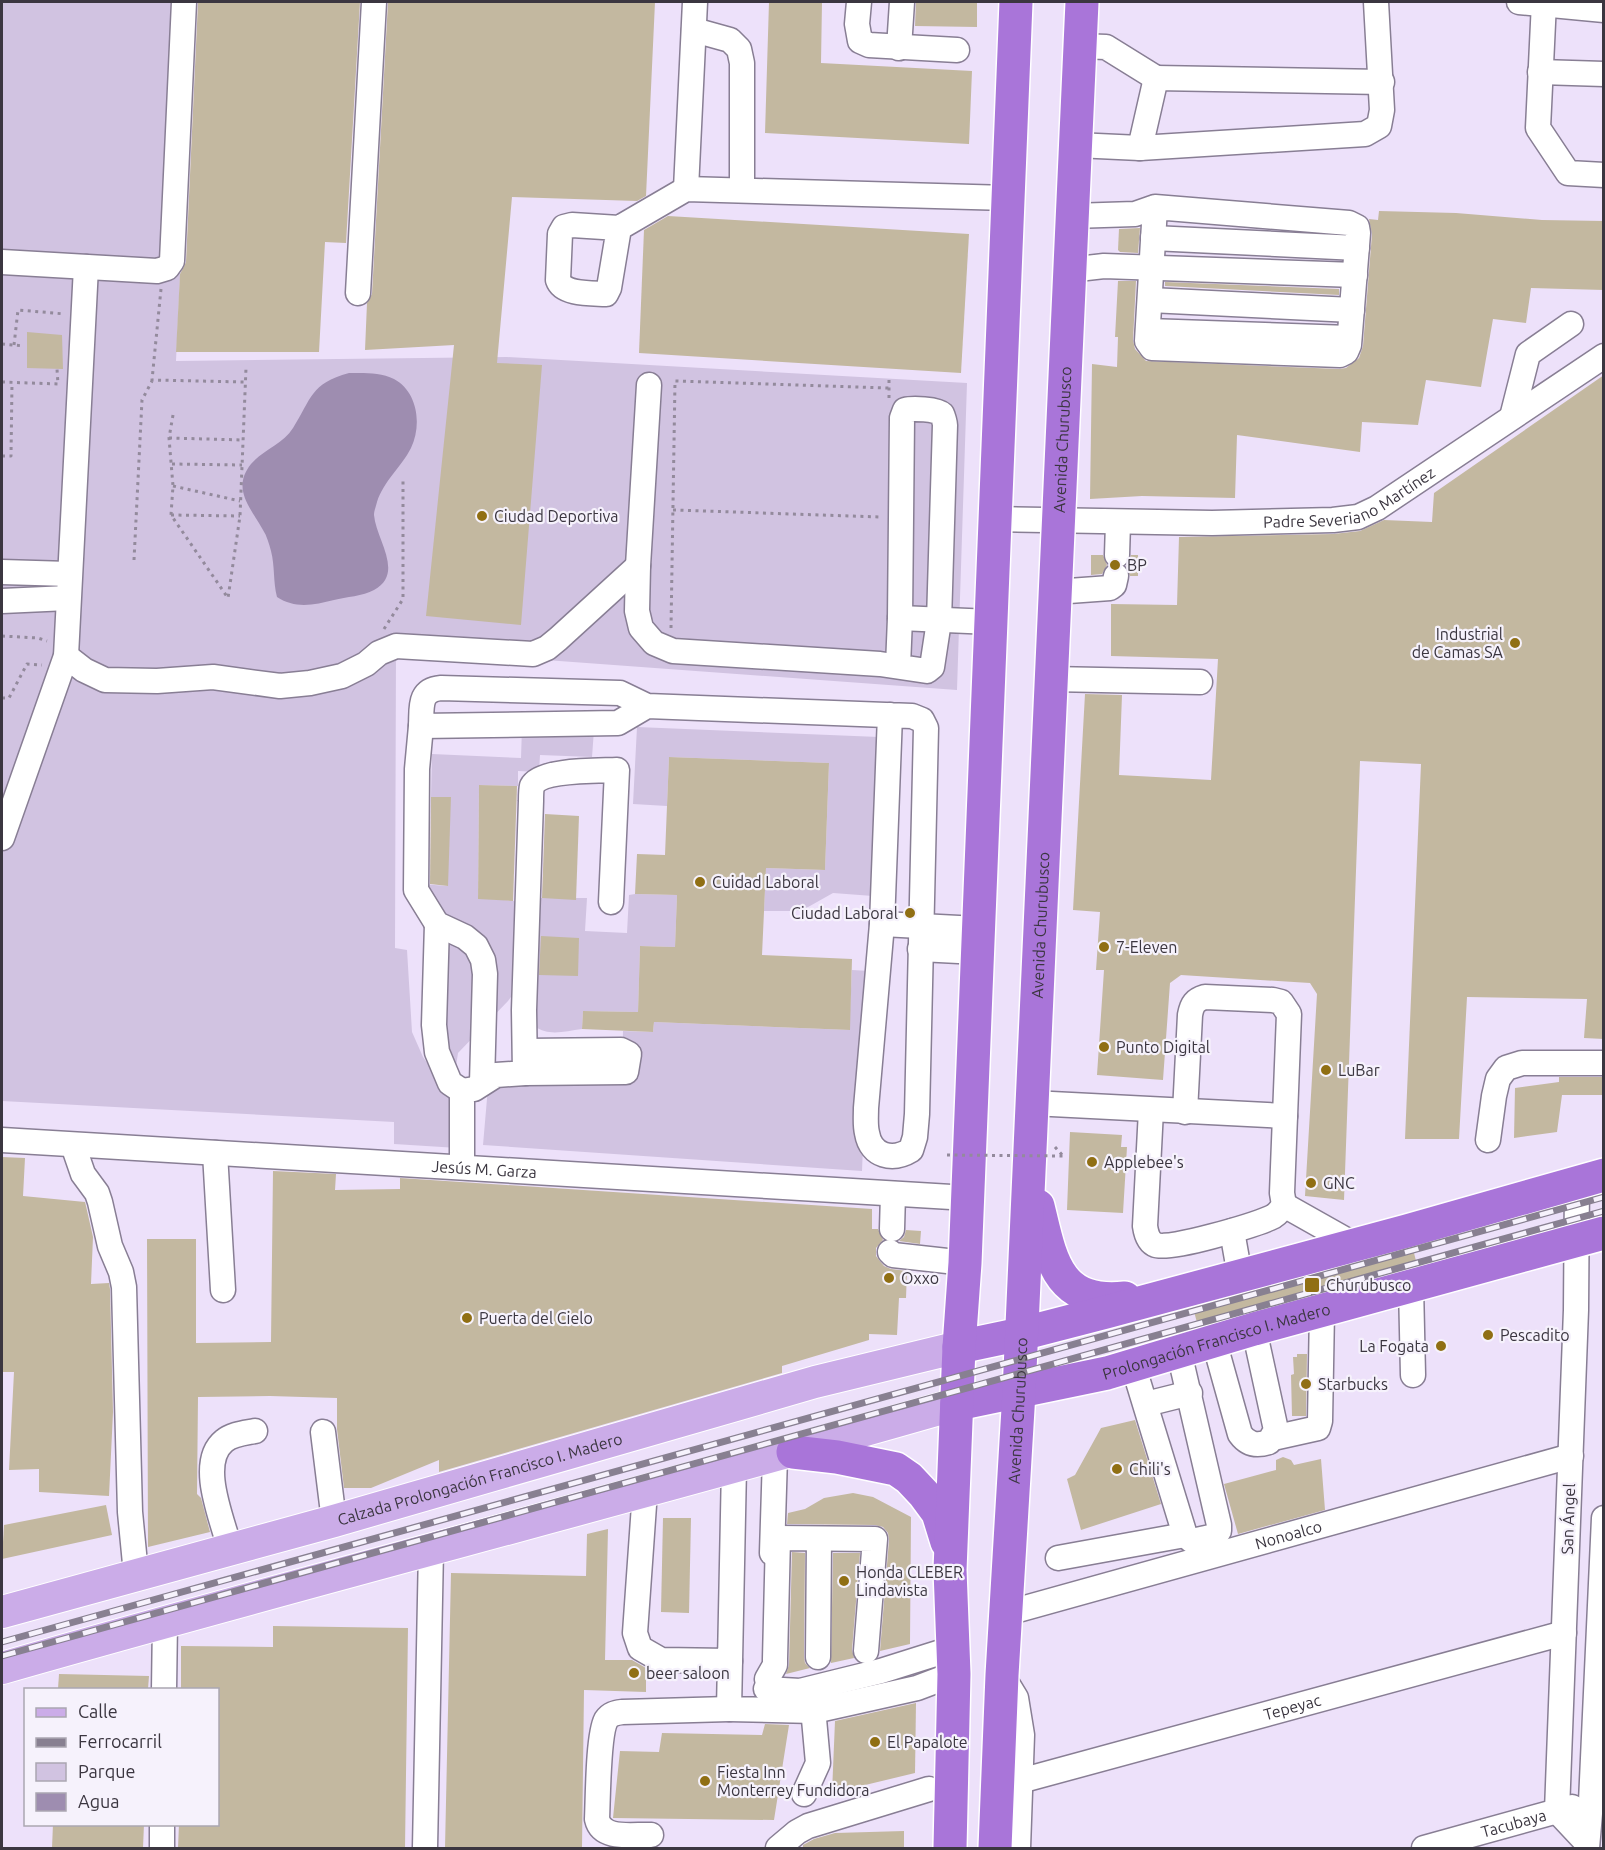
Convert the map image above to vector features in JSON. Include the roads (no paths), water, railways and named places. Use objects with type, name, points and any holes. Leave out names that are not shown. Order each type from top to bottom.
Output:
[{"type":"highway","points":[[950,1570],[968,1198],[1016,2]]},
{"type":"highway","name":"Avenida Churubusco","points":[[994,1848],[1019,1392],[1082,2]]},
{"type":"highway","points":[[1029,1166],[1049,1251],[1060,1275],[1080,1294],[1108,1300],[1178,1292]]},
{"type":"highway","points":[[959,1347],[1021,1334],[1355,1245],[1590,1179]]},
{"type":"highway","name":"Prolongación Francisco I. Madero","points":[[957,1404],[1133,1365],[1254,1329],[1591,1237]]},
{"type":"highway","points":[[784,1454],[870,1463],[896,1469],[909,1478],[938,1513],[946,1535],[950,1570],[954,1669],[950,1848]]},
{"type":"highway","points":[[974,1848],[980,1725],[987,1679],[1006,1624]]},
{"type":"highway","points":[[927,1848],[929,1789],[954,1669]]},
{"type":"main road","name":"Calzada Prolongación Francisco I. Madero","points":[[2,1612],[334,1521],[815,1382],[959,1347]]},
{"type":"main road","points":[[2,1668],[165,1621],[784,1454],[957,1404]]},
{"type":"street","points":[[2,262],[157,271],[166,268],[172,261],[184,2]]},
{"type":"street","points":[[358,293],[374,2]]},
{"type":"street","points":[[686,189],[695,2]]},
{"type":"street","points":[[859,2],[857,24],[860,41],[869,45],[899,48],[957,50]]},
{"type":"street","points":[[899,48],[902,2]]},
{"type":"street","points":[[1076,145],[1140,148],[1365,134],[1378,126],[1382,110],[1376,2]]},
{"type":"street","points":[[1519,2],[1604,10]]},
{"type":"street","points":[[1544,3],[1538,128],[1568,173],[1604,175]]},
{"type":"street","points":[[694,30],[730,40],[739,49],[742,63],[742,190]]},
{"type":"street","points":[[1080,46],[1106,47],[1156,78],[1382,82]]},
{"type":"street","points":[[1540,72],[1604,74]]},
{"type":"street","points":[[1140,148],[1156,78]]},
{"type":"street","points":[[619,228],[686,189],[1008,198]]},
{"type":"street","points":[[1072,216],[1135,214],[1155,207],[1349,223],[1357,227],[1358,233],[1349,338],[1148,331],[1155,207]]},
{"type":"street","points":[[1154,238],[1357,248]]},
{"type":"street","points":[[2,838],[55,656],[68,598],[86,267]]},
{"type":"street","points":[[1069,270],[1104,267],[1355,275]]},
{"type":"street","points":[[1150,300],[1352,310]]},
{"type":"street","points":[[1512,417],[1528,354],[1571,324]]},
{"type":"street","name":"Padre Severiano Martínez","points":[[995,519],[1212,524],[1358,517],[1377,508],[1604,356]]},
{"type":"street","points":[[649,385],[637,611],[641,628],[654,642],[673,651],[898,666],[927,671],[932,667],[939,621],[945,425],[942,415],[939,412],[912,408],[905,410],[902,418],[898,666]]},
{"type":"street","points":[[1054,592],[1110,588],[1114,585],[1118,522]]},
{"type":"street","points":[[55,656],[105,680],[146,681],[213,677],[280,686],[310,683],[342,676],[366,664],[379,653],[396,646],[533,654],[547,648],[558,639],[638,566]]},
{"type":"street","points":[[2,572],[69,574]]},
{"type":"street","points":[[2,601],[68,598]]},
{"type":"street","points":[[900,618],[991,622]]},
{"type":"street","points":[[1051,679],[1200,682]]},
{"type":"street","points":[[462,1167],[485,974],[483,960],[476,946],[437,924],[416,890],[417,769],[423,701],[426,693],[432,688],[620,693],[647,706],[890,715],[912,716],[922,720],[926,728],[917,1114],[915,1137],[911,1150],[900,1156],[883,1155],[872,1146],[867,1132],[866,1116],[882,924],[890,715]]},
{"type":"street","points":[[421,726],[618,723],[647,706]]},
{"type":"street","points":[[437,924],[434,1025],[437,1052],[450,1083],[472,1087],[525,1062],[524,1010],[531,801],[532,787],[540,778],[579,772],[617,770],[611,903]]},
{"type":"street","points":[[882,924],[920,924],[978,940]]},
{"type":"street","points":[[920,949],[978,940]]},
{"type":"street","points":[[1185,1112],[1192,1006],[1197,1000],[1206,997],[1281,1002],[1288,1014],[1282,1193],[1284,1205]]},
{"type":"street","points":[[1488,1140],[1498,1078],[1506,1068],[1522,1064],[1604,1063]]},
{"type":"street","points":[[1032,1103],[1286,1116]]},
{"type":"street","points":[[1150,1110],[1145,1226],[1147,1238],[1154,1245],[1166,1247],[1232,1231],[1272,1218],[1284,1205]]},
{"type":"street","name":"Jesús M. Garza","points":[[2,1140],[968,1198]]},
{"type":"street","points":[[74,1145],[83,1174],[97,1193],[108,1240],[121,1272],[124,1287],[130,1512],[136,1574]]},
{"type":"street","points":[[215,1153],[223,1290]]},
{"type":"street","name":"San Ángel","points":[[1557,1811],[1571,1456],[1591,1237],[1590,1179]]},
{"type":"street","points":[[893,1194],[892,1256],[965,1263]]},
{"type":"street","points":[[1284,1205],[1355,1245]]},
{"type":"street","points":[[1232,1231],[1240,1275]]},
{"type":"street","points":[[1412,1286],[1413,1375]]},
{"type":"street","points":[[1273,1438],[1318,1428],[1322,1311]]},
{"type":"street","points":[[1214,1341],[1240,1434],[1244,1440],[1252,1444],[1263,1444],[1273,1438],[1276,1430],[1254,1329]]},
{"type":"street","points":[[1133,1365],[1185,1534],[1189,1540],[1215,1536],[1220,1529],[1179,1352]]},
{"type":"street","points":[[1146,1404],[1190,1394]]},
{"type":"street","points":[[230,1549],[212,1485],[213,1461],[217,1448],[226,1439],[255,1431]]},
{"type":"street","points":[[323,1432],[334,1521]]},
{"type":"street","points":[[766,1693],[784,1454]]},
{"type":"street","name":"Nonoalco","points":[[1006,1624],[1571,1456]]},
{"type":"street","points":[[729,1709],[735,1467]]},
{"type":"street","points":[[645,1491],[635,1633],[640,1648],[661,1660],[730,1661]]},
{"type":"street","points":[[1587,1846],[1597,1800],[1604,1518]]},
{"type":"street","points":[[1058,1558],[1185,1534]]},
{"type":"street","points":[[766,1693],[775,1665],[778,1538],[875,1539],[866,1651]]},
{"type":"street","points":[[818,1657],[819,1539]]},
{"type":"street","points":[[425,1848],[430,1549]]},
{"type":"street","points":[[164,1688],[165,1621]]},
{"type":"street","name":"Tepeyac","points":[[1020,1781],[1564,1633]]},
{"type":"street","points":[[806,1701],[881,1671],[954,1669]]},
{"type":"street","points":[[651,1834],[612,1834],[604,1831],[598,1825],[603,1728],[607,1718],[612,1714],[729,1709],[766,1693],[806,1701],[888,1694],[933,1683],[954,1669]]},
{"type":"street","points":[[881,1671],[888,1694]]},
{"type":"street","points":[[1002,1676],[1016,1698],[1022,1735],[1018,1848]]},
{"type":"street","points":[[799,1747],[806,1701]]},
{"type":"street","points":[[804,1794],[818,1762],[806,1701]]},
{"type":"street","points":[[612,1743],[616,1721],[622,1712]]},
{"type":"street","points":[[778,1848],[808,1826],[929,1789]]},
{"type":"street","name":"Tacubaya","points":[[1424,1848],[1597,1800]]},
{"type":"street","points":[[1557,1811],[1587,1846]]},
{"type":"street","points":[[162,1826],[162,1848]]},
{"type":"water","points":[[349,373],[378,374],[394,379],[408,392],[416,410],[416,429],[411,448],[384,488],[374,512],[388,565],[387,575],[383,583],[365,594],[298,605],[277,597],[269,546],[245,498],[243,482],[245,473],[251,464],[289,434],[319,387],[336,377]]},
{"type":"railway","points":[[2,1642],[1604,1197]]},
{"type":"railway","points":[[2,1656],[1604,1211]]},
{"type":"place","name":"Ciudad Deportiva","points":[[482,516]]},
{"type":"place","name":"BP","points":[[1115,565]]},
{"type":"place","name":"Industrial de Camas SA","points":[[1515,643]]},
{"type":"place","name":"Cuidad Laboral","points":[[700,882]]},
{"type":"place","name":"Ciudad Laboral","points":[[910,913]]},
{"type":"place","name":"7-Eleven","points":[[1104,947]]},
{"type":"place","name":"Punto Digital","points":[[1104,1047]]},
{"type":"place","name":"LuBar","points":[[1326,1070]]},
{"type":"place","name":"Applebee's","points":[[1092,1162]]},
{"type":"place","name":"GNC","points":[[1311,1183]]},
{"type":"place","name":"Oxxo","points":[[889,1278]]},
{"type":"place","name":"Churubusco","points":[[1312,1285]]},
{"type":"place","name":"Puerta del Cielo","points":[[467,1318]]},
{"type":"place","name":"Pescadito","points":[[1488,1335]]},
{"type":"place","name":"La Fogata","points":[[1441,1346]]},
{"type":"place","name":"Starbucks","points":[[1306,1384]]},
{"type":"place","name":"Chili's","points":[[1117,1469]]},
{"type":"place","name":"Honda CLEBER Lindavista","points":[[844,1581]]},
{"type":"place","name":"beer saloon","points":[[634,1673]]},
{"type":"place","name":"El Papalote","points":[[875,1742]]},
{"type":"place","name":"Fiesta Inn Monterrey Fundidora","points":[[705,1781]]}]
